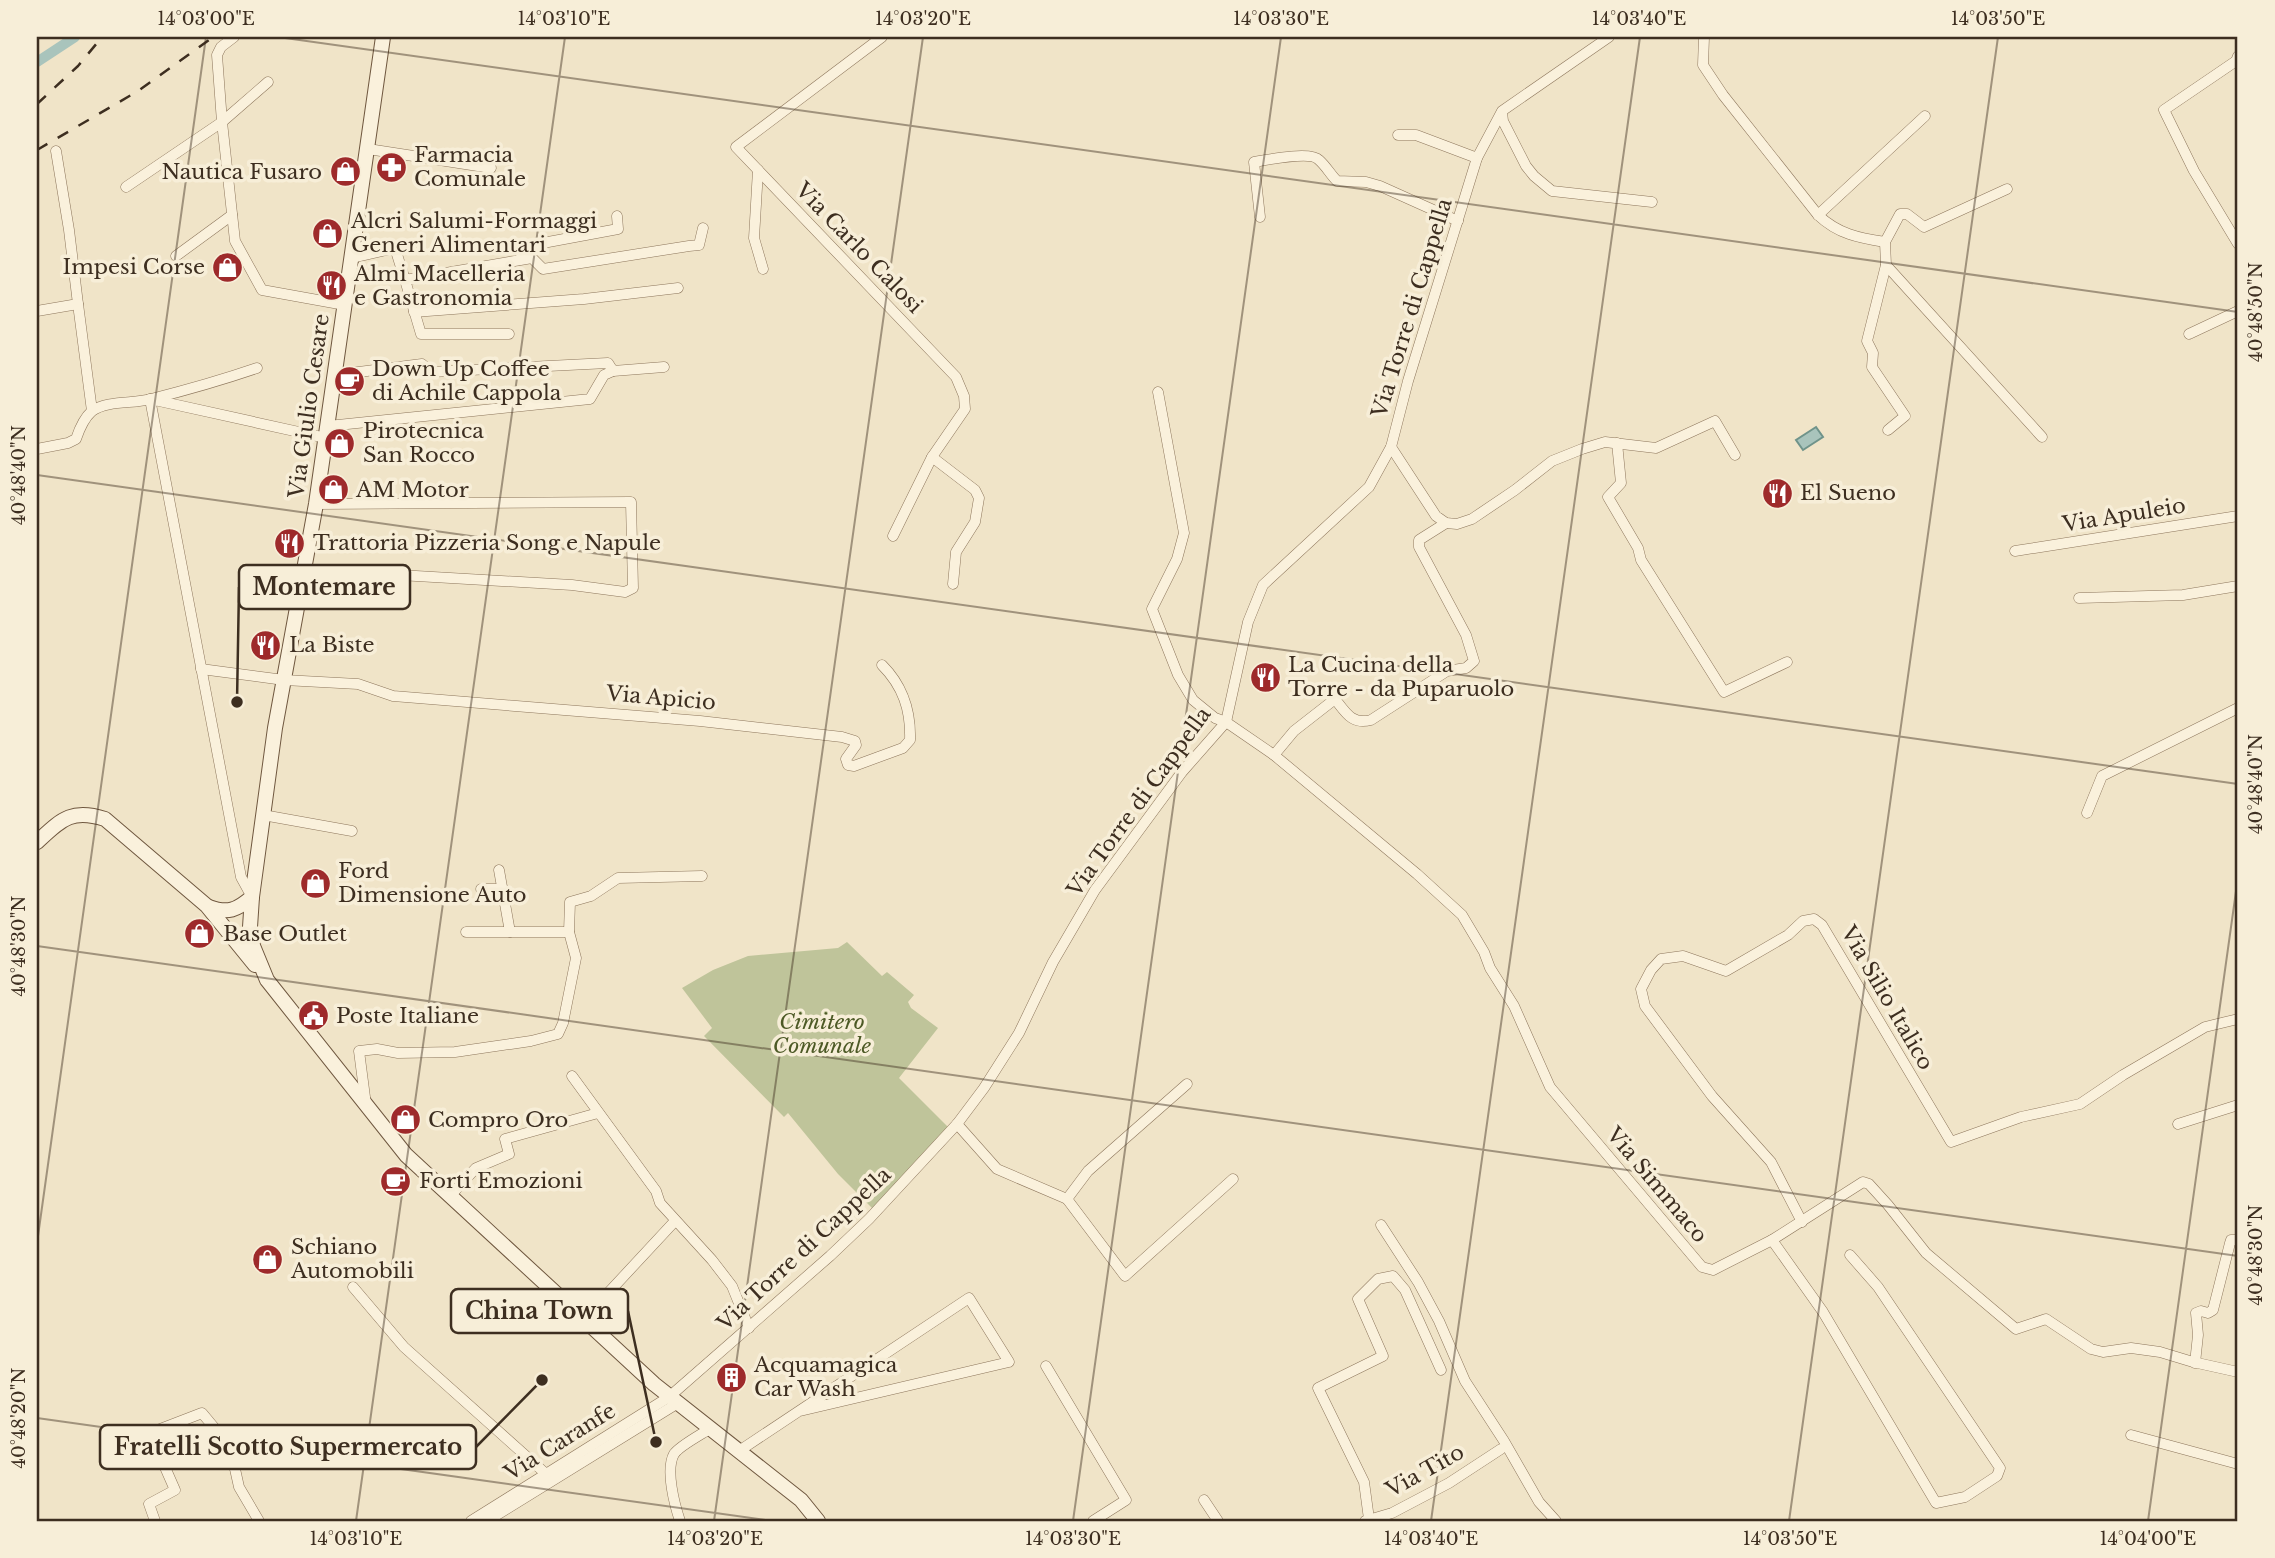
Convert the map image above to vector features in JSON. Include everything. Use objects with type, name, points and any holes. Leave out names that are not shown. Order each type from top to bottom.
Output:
[{"type":"street","points":[[234,37],[221,47],[217,55],[234,241],[262,290],[345,305]]},
{"type":"street","name":"Via Giulio Cesare","points":[[267,980],[253,946],[250,927],[252,897],[284,680],[327,432],[383,37]]},
{"type":"street","name":"Via Carlo Calosi","points":[[882,37],[736,147],[956,377],[964,396],[965,409],[932,457],[893,536]]},
{"type":"street","name":"Via Torre di Cappella","points":[[674,1400],[869,1219],[957,1124],[984,1088],[1019,1033],[1053,962],[1095,890],[1182,772],[1226,722],[1248,622],[1262,585],[1369,487],[1391,447],[1408,381],[1477,158],[1502,111],[1609,37]]},
{"type":"street","points":[[1704,37],[1703,65],[1723,95],[1818,215],[1831,227],[1855,238],[1885,242]]},
{"type":"street","points":[[2238,55],[2236,61],[2164,110],[2194,171],[2238,244]]},
{"type":"street","points":[[126,187],[222,122],[268,82]]},
{"type":"street","points":[[1502,111],[1503,121],[1525,166],[1552,191],[1653,202]]},
{"type":"street","points":[[1818,215],[1925,116]]},
{"type":"street","points":[[1398,135],[1416,135],[1477,158]]},
{"type":"street","points":[[368,149],[491,168]]},
{"type":"street","points":[[56,151],[92,411]]},
{"type":"street","points":[[1260,217],[1254,162],[1313,156],[1318,158],[1337,181],[1352,180],[1380,186],[1458,221]]},
{"type":"street","points":[[758,170],[754,238],[763,269]]},
{"type":"street","points":[[1888,430],[1905,416],[1872,367],[1873,353],[1867,341],[1886,265],[1885,242],[1900,214],[1907,214],[1924,227],[2007,189]]},
{"type":"street","points":[[176,256],[232,215]]},
{"type":"street","points":[[519,260],[532,245],[618,229],[617,216]]},
{"type":"street","points":[[405,281],[532,258],[543,269],[689,247],[699,245],[703,228]]},
{"type":"street","points":[[352,258],[395,248],[421,334],[509,334]]},
{"type":"street","points":[[1886,265],[2042,437]]},
{"type":"street","points":[[415,312],[584,299],[678,288]]},
{"type":"street","points":[[37,311],[78,304]]},
{"type":"street","points":[[2189,334],[2238,311]]},
{"type":"street","points":[[335,375],[422,364],[431,372],[608,363],[613,371]]},
{"type":"street","points":[[150,399],[327,432],[590,399],[604,375],[613,371],[664,367]]},
{"type":"street","points":[[37,449],[76,439],[80,426],[92,411],[207,385],[257,368]]},
{"type":"street","name":"Via Simmaco","points":[[1158,392],[1184,533],[1177,559],[1152,609],[1178,675],[1193,700],[1215,718],[1226,722],[1274,755],[1462,915],[1514,1006],[1550,1087],[1702,1267],[1713,1270],[1772,1240],[1863,1182],[1869,1184],[1926,1253],[2016,1329],[2046,1319],[2091,1349],[2103,1352],[2132,1348],[2160,1352],[2238,1372]]},
{"type":"street","points":[[150,399],[241,877],[252,897],[239,908],[223,912],[207,906]]},
{"type":"street","points":[[1391,447],[1436,516],[1446,523],[1457,524],[1472,519],[1552,461],[1605,442],[1656,448],[1715,421],[1735,455]]},
{"type":"street","points":[[1617,443],[1621,484],[1608,497],[1638,548],[1641,560],[1724,692],[1787,662]]},
{"type":"street","points":[[932,457],[975,490],[979,498],[975,522],[956,552],[953,584]]},
{"type":"street","points":[[316,504],[631,502],[633,588],[625,592],[559,584],[382,574]]},
{"type":"street","name":"Via Apuleio","points":[[2015,551],[2238,516]]},
{"type":"street","points":[[1274,755],[1294,731],[1335,699],[1352,720],[1361,723],[1371,720],[1447,671],[1466,668],[1474,661],[1466,635],[1419,547],[1419,540],[1446,523]]},
{"type":"street","points":[[2079,598],[2183,595],[2238,586]]},
{"type":"street","name":"Via Apicio","points":[[284,680],[358,684],[393,696],[687,719],[842,737],[855,741],[856,745],[846,759],[848,765],[854,766],[903,748],[911,740],[911,723],[906,702],[892,674],[882,665]]},
{"type":"street","points":[[201,669],[284,680]]},
{"type":"street","points":[[2087,813],[2102,776],[2238,708]]},
{"type":"street","points":[[37,842],[59,821],[74,814],[105,819],[207,906],[406,1155],[583,1320],[674,1400],[801,1500],[818,1521]]},
{"type":"street","points":[[263,815],[352,831]]},
{"type":"street","points":[[499,870],[510,932]]},
{"type":"street","points":[[366,1105],[359,1051],[377,1049],[398,1053],[455,1052],[531,1041],[558,1034],[563,1023],[576,958],[569,932],[570,902],[591,896],[618,878],[702,876]]},
{"type":"street","points":[[481,889],[503,889]]},
{"type":"street","points":[[207,906],[250,927],[243,932],[224,926]]},
{"type":"street","name":"Via Silio Italico","points":[[1802,1222],[1771,1162],[1713,1096],[1645,1006],[1641,989],[1651,970],[1661,959],[1683,956],[1726,971],[1788,936],[1803,921],[1814,919],[1822,925],[1951,1142],[2021,1117],[2080,1104],[2123,1075],[2205,1027],[2238,1019]]},
{"type":"street","points":[[466,932],[569,932]]},
{"type":"street","points":[[572,1076],[656,1191],[660,1203],[732,1286],[749,1328]]},
{"type":"street","points":[[1067,1199],[1088,1171],[1187,1084]]},
{"type":"street","points":[[2178,1124],[2238,1105]]},
{"type":"street","points":[[450,1196],[476,1168],[509,1154],[505,1139],[598,1114]]},
{"type":"street","points":[[957,1124],[997,1169],[1067,1199],[1125,1276],[1233,1179]]},
{"type":"street","points":[[583,1320],[675,1221]]},
{"type":"street","points":[[1381,1225],[1418,1282],[1439,1321],[1465,1381],[1539,1502],[1556,1521]]},
{"type":"street","points":[[1772,1240],[1824,1312],[1936,1503],[1965,1497],[1997,1476],[2000,1468],[1878,1287],[1850,1255]]},
{"type":"street","points":[[2195,1363],[2199,1335],[2196,1313],[2213,1310],[2231,1240],[2238,1240]]},
{"type":"street","points":[[1367,1520],[1364,1482],[1318,1388],[1383,1356],[1359,1299],[1378,1279],[1393,1276],[1405,1290],[1441,1370]]},
{"type":"street","points":[[353,1287],[404,1347],[545,1473]]},
{"type":"street","points":[[739,1451],[969,1298],[1009,1362],[800,1411]]},
{"type":"street","points":[[1046,1366],[1126,1500],[1093,1521]]},
{"type":"street","points":[[487,1521],[674,1400]]},
{"type":"street","name":"Via Caranfe","points":[[471,1521],[545,1473],[674,1400]]},
{"type":"street","points":[[155,1521],[149,1504],[174,1490],[150,1433],[202,1413],[217,1431],[235,1469],[239,1487],[259,1521]]},
{"type":"street","points":[[680,1521],[672,1499],[671,1464],[674,1453],[711,1428]]},
{"type":"street","points":[[2131,1435],[2238,1464]]},
{"type":"street","name":"Via Tito","points":[[1367,1520],[1392,1513],[1449,1483],[1501,1449]]},
{"type":"street","points":[[1204,1500],[1217,1521]]},
{"type":"green space","name":"Cimitero Comunale","points":[[847,942],[882,976],[887,972],[914,995],[908,1002],[911,1008],[938,1028],[899,1078],[948,1127],[873,1209],[838,1174],[788,1113],[784,1117],[704,1036],[712,1028],[682,988],[713,970],[748,956],[838,948]]},
{"type":"water","points":[[1816,427],[1823,437],[1803,450],[1796,440]]},
{"type":"waterway","points":[[37,62],[75,37]]},
{"type":"railway","points":[[37,104],[78,66],[102,37]]},
{"type":"railway","points":[[37,150],[138,91],[213,37]]},
{"type":"place","name":"Farmacia Comunale","points":[[391,167]]},
{"type":"place","name":"Nautica Fusaro","points":[[345,172]]},
{"type":"place","name":"Alcri Salumi-Formaggi Generi Alimentari","points":[[328,233]]},
{"type":"place","name":"Impesi Corse","points":[[228,267]]},
{"type":"place","name":"Almi Macelleria e Gastronomia","points":[[331,286]]},
{"type":"place","name":"Down Up Coffee di Achile Cappola","points":[[349,381]]},
{"type":"place","name":"Pirotecnica San Rocco","points":[[340,443]]},
{"type":"place","name":"AM Motor","points":[[333,490]]},
{"type":"place","name":"El Sueno","points":[[1777,493]]},
{"type":"place","name":"Trattoria Pizzeria Song e Napule","points":[[290,543]]},
{"type":"place","name":"La Biste","points":[[266,645]]},
{"type":"place","name":"La Cucina della Torre - da Puparuolo","points":[[1265,677]]},
{"type":"place","name":"Montemare","points":[[237,702]]},
{"type":"place","name":"Ford Dimensione Auto","points":[[315,883]]},
{"type":"place","name":"Base Outlet","points":[[200,934]]},
{"type":"place","name":"Poste Italiane","points":[[313,1016]]},
{"type":"place","name":"Compro Oro","points":[[405,1120]]},
{"type":"place","name":"Forti Emozioni","points":[[396,1181]]},
{"type":"place","name":"Schiano Automobili","points":[[268,1259]]},
{"type":"place","name":"Acquamagica Car Wash","points":[[731,1377]]},
{"type":"place","name":"Fratelli Scotto Supermercato","points":[[542,1380]]},
{"type":"place","name":"China Town","points":[[656,1442]]}]
